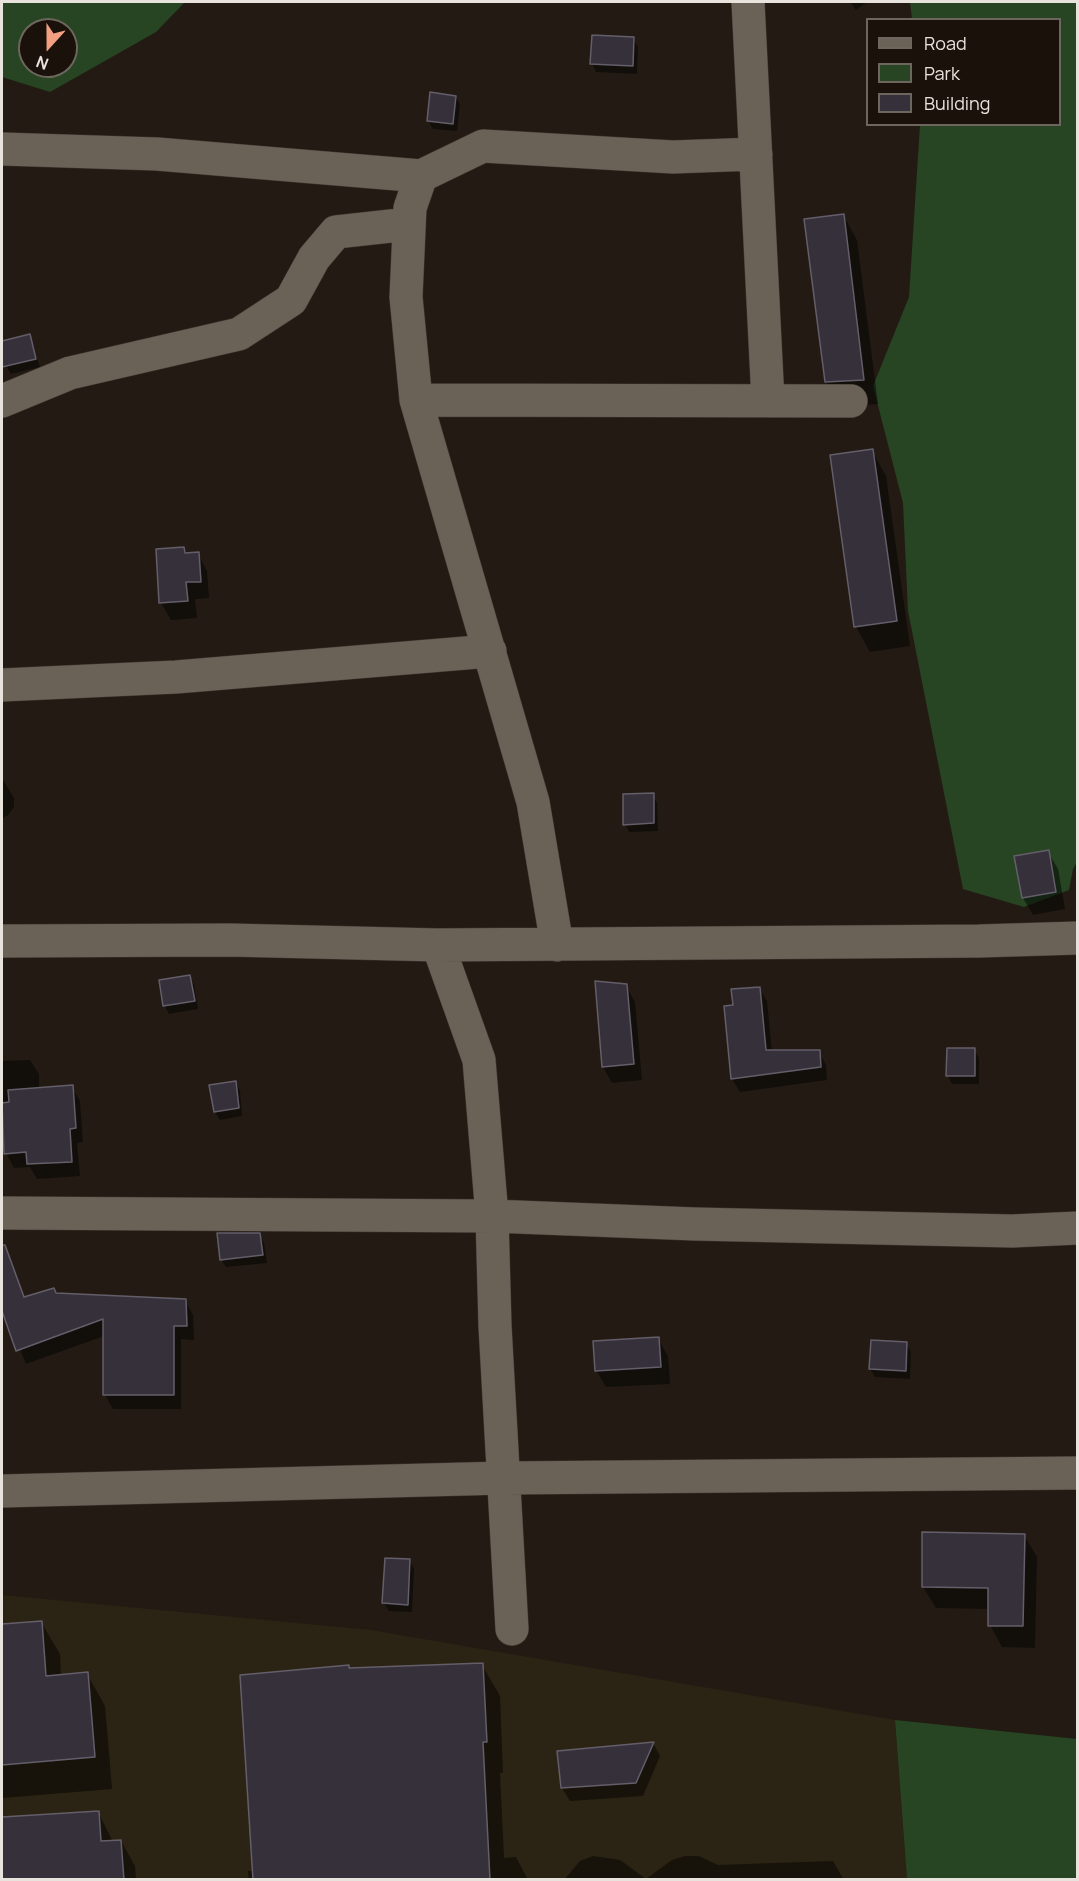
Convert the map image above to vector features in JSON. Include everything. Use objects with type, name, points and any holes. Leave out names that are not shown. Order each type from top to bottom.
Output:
[{"type":"street","points":[[748,2],[768,401]]},
{"type":"street","points":[[2,149],[157,154],[421,176],[483,146],[674,158],[756,154]]},
{"type":"street","points":[[421,176],[410,208],[406,297],[416,400],[533,802],[557,945]]},
{"type":"street","points":[[2,401],[70,373],[239,334],[291,300],[314,258],[336,232],[409,224]]},
{"type":"street","points":[[416,400],[851,401]]},
{"type":"street","points":[[2,685],[176,677],[490,651]]},
{"type":"street","points":[[2,940],[230,940],[438,945],[557,945],[979,942],[1077,938]]},
{"type":"street","points":[[438,945],[479,1060],[492,1216],[495,1326],[512,1629]]},
{"type":"street","points":[[2,1213],[492,1216],[1012,1232],[1077,1228]]},
{"type":"street","points":[[2,1491],[504,1478],[1077,1473]]},
{"type":"shaded area","points":[[2,1595],[371,1630],[895,1720],[907,1879],[2,1879]]},
{"type":"green space","points":[[2,2],[185,2],[156,32],[78,76],[78,18],[18,18],[18,78],[75,78],[50,92],[2,77]]},
{"type":"green space","points":[[910,2],[1077,2],[1077,862],[1073,869],[1069,890],[1024,907],[963,889],[908,611],[903,503],[873,386],[909,297],[920,126],[1061,126],[1061,18],[912,18]]},
{"type":"green space","points":[[895,1720],[1077,1739],[1077,1879],[907,1879]]},
{"type":"building","points":[[592,35],[634,37],[633,66],[590,64]]},
{"type":"building","points":[[430,92],[456,96],[453,124],[427,121]]},
{"type":"building","points":[[844,214],[864,380],[825,382],[804,219]]},
{"type":"building","points":[[30,334],[36,359],[2,367],[2,341]]},
{"type":"building","points":[[873,449],[897,621],[854,627],[830,455]]},
{"type":"building","points":[[184,547],[185,553],[199,552],[201,582],[186,582],[188,601],[159,603],[156,549]]},
{"type":"building","points":[[654,793],[654,823],[623,825],[623,794]]},
{"type":"building","points":[[1049,850],[1056,892],[1022,898],[1014,856]]},
{"type":"building","points":[[190,975],[195,1001],[163,1006],[159,980]]},
{"type":"building","points":[[595,981],[627,984],[634,1064],[602,1067]]},
{"type":"building","points":[[760,987],[766,1050],[820,1050],[821,1067],[731,1079],[724,1006],[733,1005],[731,989]]},
{"type":"building","points":[[947,1048],[975,1048],[975,1076],[946,1076]]},
{"type":"building","points":[[236,1081],[239,1108],[214,1112],[209,1085]]},
{"type":"building","points":[[73,1085],[76,1128],[70,1129],[72,1162],[27,1164],[26,1152],[4,1154],[2,1103],[9,1102],[8,1090]]},
{"type":"building","points":[[217,1233],[260,1233],[263,1255],[220,1260]]},
{"type":"building","points":[[2,1245],[5,1245],[24,1297],[54,1288],[56,1293],[186,1299],[187,1326],[174,1326],[174,1395],[103,1395],[103,1319],[16,1351],[2,1311]]},
{"type":"building","points":[[659,1337],[661,1367],[595,1371],[593,1341]]},
{"type":"building","points":[[871,1340],[907,1342],[906,1371],[869,1369]]},
{"type":"building","points":[[922,1532],[1025,1534],[1023,1626],[988,1626],[988,1588],[922,1587]]},
{"type":"building","points":[[385,1558],[410,1559],[408,1605],[382,1603]]},
{"type":"building","points":[[42,1621],[46,1676],[88,1672],[95,1757],[2,1765],[2,1624]]},
{"type":"building","points":[[483,1663],[487,1742],[483,1742],[490,1880],[253,1880],[240,1675],[349,1665],[349,1668]]},
{"type":"building","points":[[654,1742],[636,1783],[561,1788],[557,1751]]},
{"type":"building","points":[[99,1811],[101,1841],[121,1840],[124,1880],[2,1880],[2,1817]]}]
